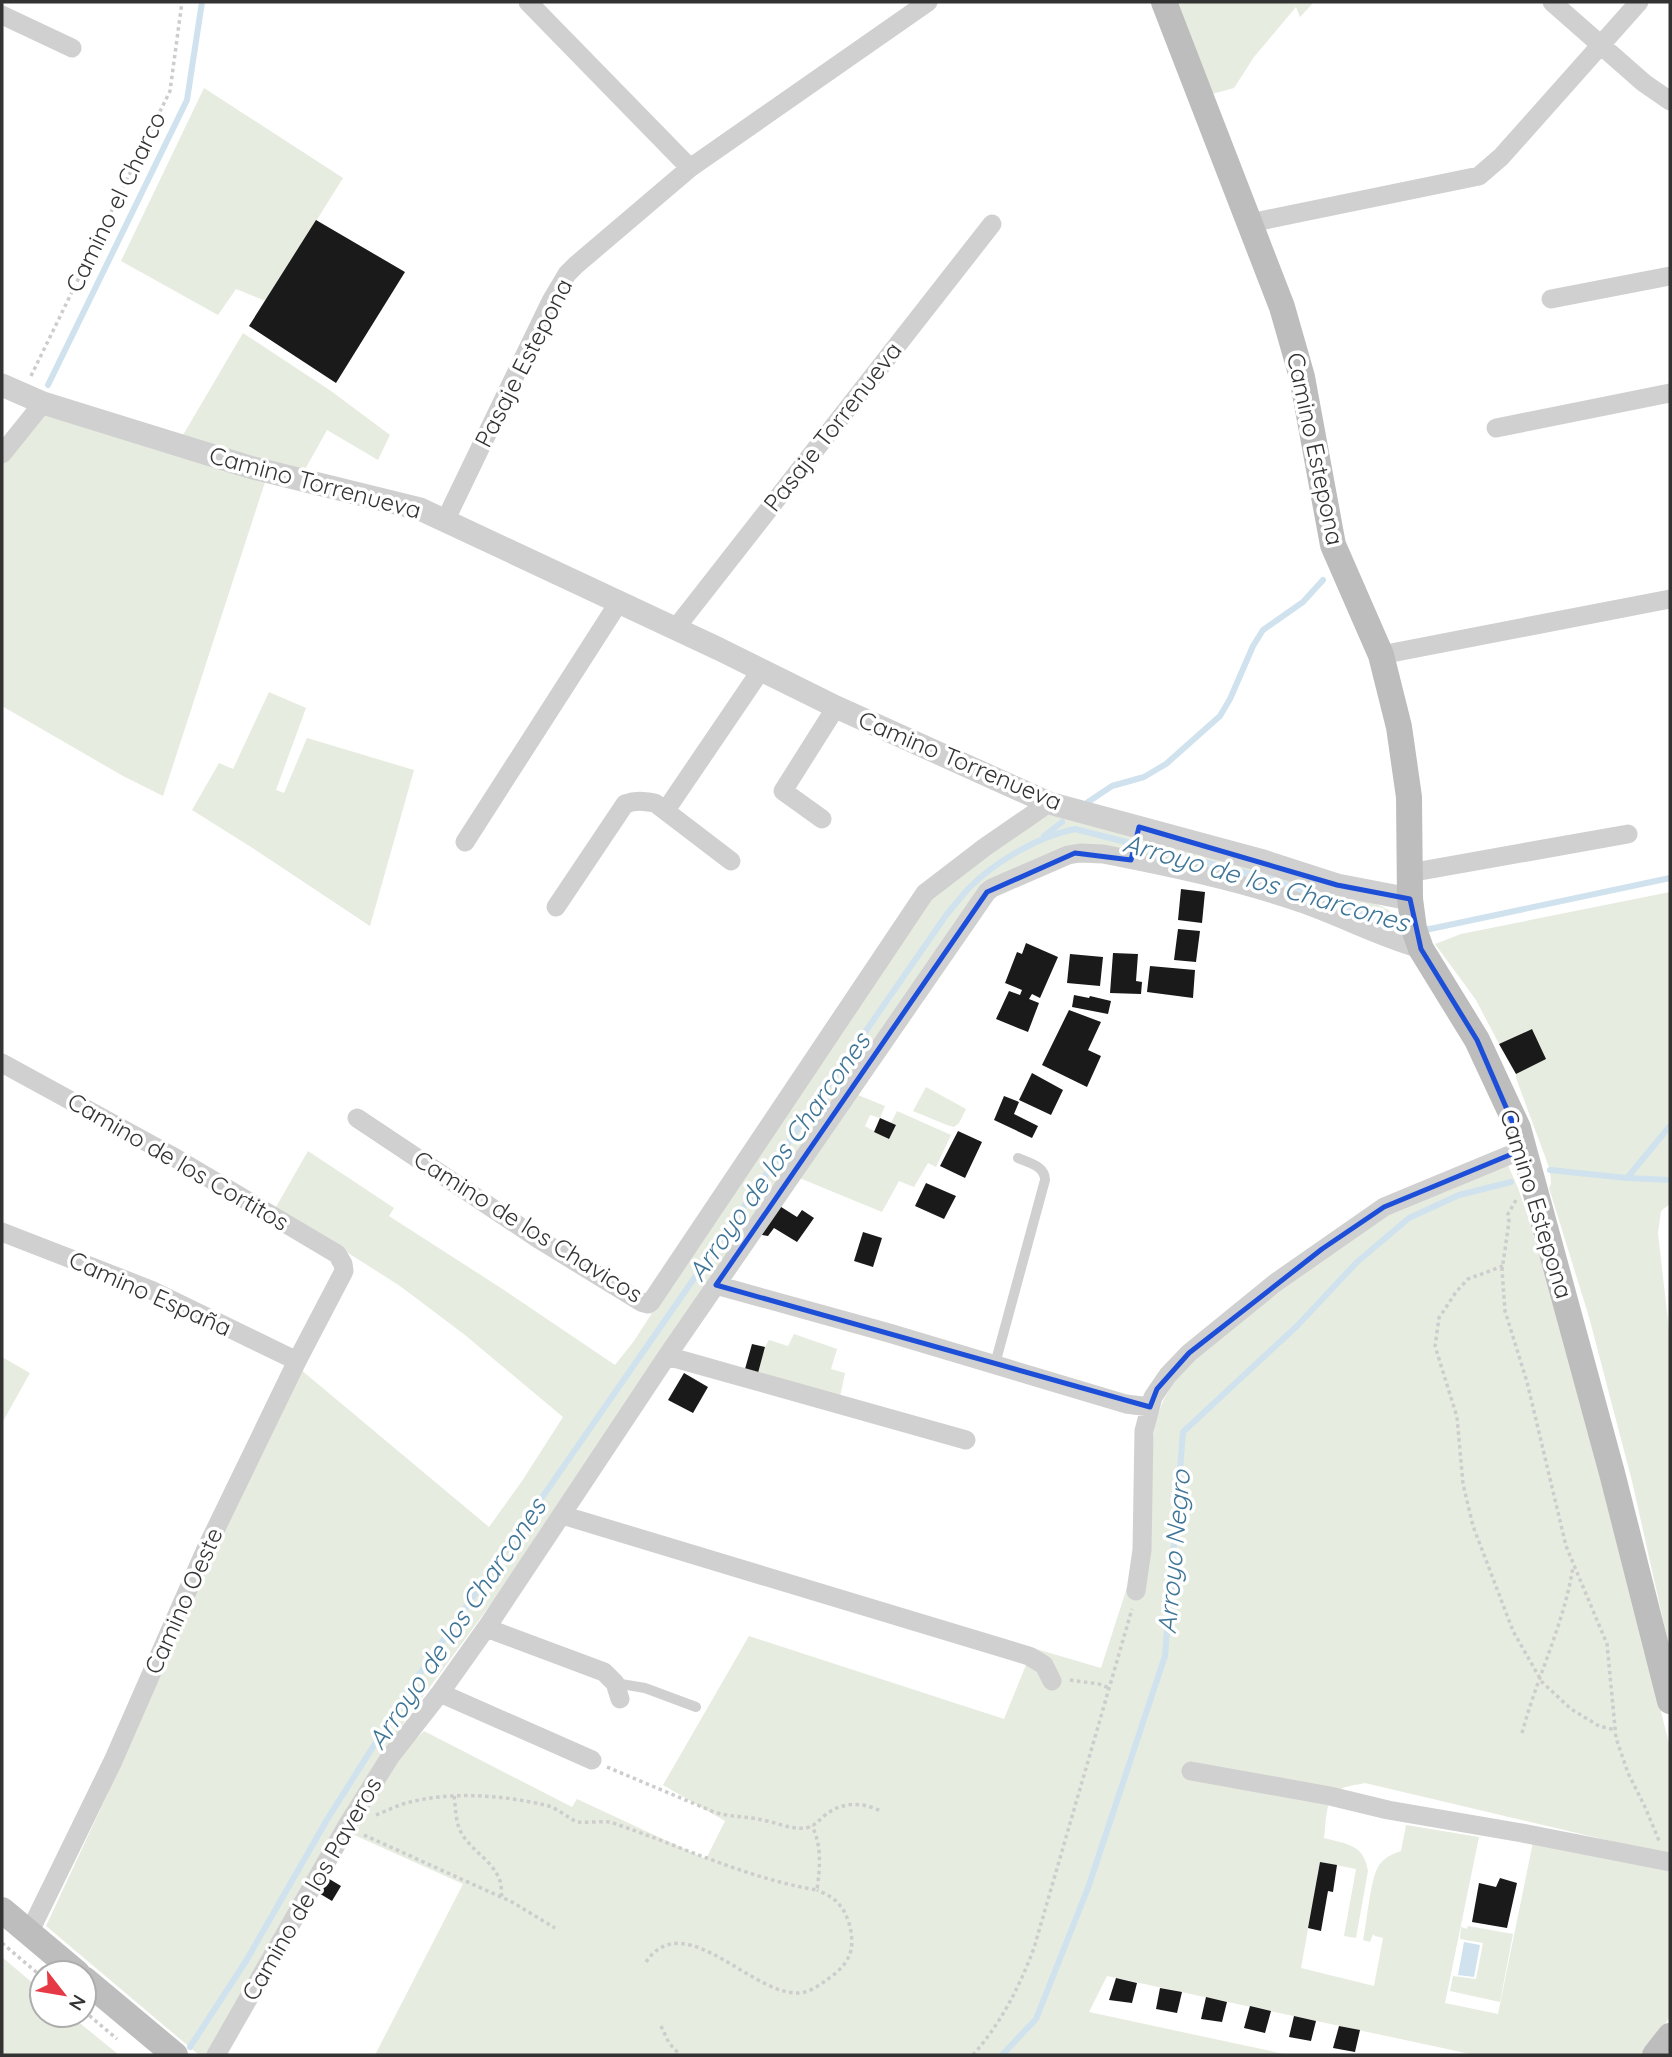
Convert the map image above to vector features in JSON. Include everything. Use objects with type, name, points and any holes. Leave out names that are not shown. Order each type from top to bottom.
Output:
[{"type":"main road","name":"Camino Estepona","points":[[1164,2],[1262,221],[1302,377],[1333,545],[1381,655],[1399,727],[1409,797],[1414,916],[1518,1128],[1612,1473],[1670,1701]]},
{"type":"main road","points":[[2,1910],[60,1959]]},
{"type":"main road","points":[[98,1991],[175,2055]]},
{"type":"main road","points":[[1655,2055],[1670,2036]]},
{"type":"street","points":[[528,2],[691,168]]},
{"type":"street","name":"Pasaje Estepona","points":[[445,521],[551,301],[567,274],[691,168],[928,2]]},
{"type":"street","points":[[1552,2],[1644,83],[1670,101]]},
{"type":"street","points":[[1262,221],[1479,176],[1501,157],[1639,2]]},
{"type":"street","points":[[2,15],[72,48]]},
{"type":"street","name":"Pasaje Torrenueva","points":[[675,629],[992,225]]},
{"type":"street","points":[[1551,299],[1670,276]]},
{"type":"street","points":[[1496,428],[1670,393]]},
{"type":"street","points":[[2,454],[22,394]]},
{"type":"street","name":"Camino Torrenueva","points":[[22,394],[253,468],[420,509],[836,707],[1135,844],[1257,874],[1337,885],[1414,916]]},
{"type":"street","points":[[1381,655],[1670,599]]},
{"type":"street","points":[[465,842],[619,603]]},
{"type":"street","points":[[666,810],[761,670]]},
{"type":"street","name":"Camino Torrenueva","points":[[822,819],[783,790],[836,707]]},
{"type":"street","points":[[556,907],[625,804],[640,800],[655,803],[666,810],[731,861]]},
{"type":"street","name":"Camino de los Chavicos","points":[[356,1118],[540,1240],[648,1304],[925,893],[1049,803]]},
{"type":"street","points":[[1414,916],[1628,834]]},
{"type":"street","name":"Camino de los Paveros","points":[[216,2055],[349,1822],[390,1757],[487,1627],[667,1356],[987,892],[1075,853],[1103,855],[1135,844],[1257,874],[1393,941],[1414,916]]},
{"type":"street","name":"Camino de los Cortitos","points":[[2,1063],[172,1156],[337,1254],[344,1271]]},
{"type":"street","points":[[1136,1591],[1142,1550],[1144,1431],[1157,1389],[1168,1375],[1189,1353],[1265,1291],[1384,1207],[1524,1149]]},
{"type":"street","name":"Camino España","points":[[2,1232],[151,1290],[297,1361]]},
{"type":"street","name":"Camino Oeste","points":[[29,1933],[113,1761],[205,1551],[344,1271]]},
{"type":"street","points":[[716,1285],[995,1364],[1126,1405],[1150,1407]]},
{"type":"street","points":[[667,1356],[966,1440]]},
{"type":"street","points":[[562,1515],[1021,1653],[1044,1665],[1052,1681]]},
{"type":"street","points":[[487,1627],[604,1672],[618,1691]]},
{"type":"street","points":[[440,1693],[592,1760]]},
{"type":"street","points":[[1191,1772],[1330,1796],[1388,1810],[1669,1862]]},
{"type":"lane","points":[[995,1364],[1045,1180],[1045,1174],[1040,1168],[1018,1158]]},
{"type":"lane","points":[[618,1691],[645,1688],[696,1707]]},
{"type":"path","name":"Camino el Charco","points":[[22,394],[170,91],[182,2]]},
{"type":"path","points":[[1534,1187],[1521,1194],[1508,1214],[1503,1266],[1505,1311],[1527,1382],[1566,1546],[1607,1644],[1616,1738],[1628,1773],[1669,1862]]},
{"type":"path","points":[[1503,1266],[1468,1279],[1439,1318],[1435,1346],[1457,1417],[1463,1484],[1474,1526],[1513,1631],[1542,1682],[1571,1709],[1599,1726],[1616,1730]]},
{"type":"path","points":[[1521,1733],[1564,1609],[1574,1565]]},
{"type":"path","points":[[973,2055],[1012,2002],[1034,1948],[1136,1591]]},
{"type":"path","points":[[1052,1681],[1080,1680],[1109,1688]]},
{"type":"path","points":[[592,1760],[732,1817],[755,1818],[807,1828],[817,1824],[825,1815],[847,1805],[856,1803],[881,1811]]},
{"type":"path","points":[[454,1796],[461,1833],[492,1868],[500,1881],[502,1898]]},
{"type":"path","points":[[555,1928],[502,1898],[356,1831],[349,1822],[406,1804],[454,1796],[499,1797],[550,1805],[576,1822],[610,1822],[706,1859],[755,1875],[817,1890],[836,1900],[848,1918],[852,1937],[851,1952],[846,1963],[833,1975],[804,1992],[790,1993],[777,1988],[687,1944],[662,1946],[651,1954],[646,1962]]},
{"type":"path","points":[[812,1826],[818,1837],[820,1852],[817,1890]]},
{"type":"path","points":[[2,1943],[28,1965]]},
{"type":"path","points":[[98,2022],[127,2046]]},
{"type":"path","points":[[661,2026],[669,2043],[680,2055]]},
{"type":"highlighted area","points":[[1139,827],[1337,885],[1410,899],[1421,949],[1477,1040],[1524,1149],[1384,1207],[1322,1249],[1189,1353],[1157,1389],[1150,1407],[716,1285],[987,892],[1075,853],[1131,860]]},
{"type":"shaded area","points":[[1174,2],[1314,2],[1300,17],[1296,7],[1254,57],[1234,88],[1212,94]]},
{"type":"shaded area","points":[[204,88],[343,178],[266,301],[236,289],[218,315],[121,261]]},
{"type":"shaded area","points":[[243,333],[331,391],[390,435],[378,460],[327,430],[303,473],[183,435]]},
{"type":"shaded area","points":[[46,408],[266,479],[163,796],[2,706],[2,464]]},
{"type":"shaded area","points":[[269,692],[306,708],[276,790],[284,793],[307,738],[414,770],[370,926],[192,810],[219,763],[233,769]]},
{"type":"shaded area","points":[[1048,815],[1066,816],[1134,833],[1128,856],[1082,845],[989,884],[529,1552],[405,1721],[343,1819],[209,2055],[199,2055],[98,1970],[98,1959],[85,1959],[46,1926],[107,1795],[221,1530],[300,1369],[489,1527],[563,1417],[465,1335],[400,1286],[276,1207],[308,1151],[394,1208],[389,1216],[615,1365],[634,1341],[717,1212],[929,900],[954,877]]},
{"type":"shaded area","points":[[1143,837],[1253,866],[1250,879],[1139,852]]},
{"type":"shaded area","points":[[1264,868],[1375,903],[1392,912],[1401,937],[1261,882]]},
{"type":"shaded area","points":[[1670,892],[1670,1204],[1661,1211],[1658,1233],[1670,1339],[1670,1651],[1632,1481],[1589,1317],[1549,1188],[1550,1170],[1516,1078],[1516,1074],[1545,1059],[1531,1029],[1499,1044],[1476,1000],[1435,944],[1461,934]]},
{"type":"shaded area","points":[[926,1087],[966,1109],[959,1123],[954,1127],[913,1111]]},
{"type":"shaded area","points":[[858,1095],[885,1106],[880,1118],[870,1115],[865,1126],[888,1139],[896,1126],[891,1123],[897,1111],[951,1135],[936,1167],[928,1163],[914,1187],[899,1181],[882,1212],[797,1177]]},
{"type":"shaded area","points":[[1508,1165],[1528,1217],[1566,1348],[1670,1748],[1670,1855],[1365,1783],[1347,1787],[1337,1791],[1330,1800],[1324,1838],[1353,1847],[1363,1855],[1366,1862],[1368,1871],[1356,1938],[1344,1936],[1356,1869],[1320,1862],[1301,1968],[1374,1986],[1383,1938],[1373,1934],[1370,1942],[1363,1940],[1371,1892],[1380,1864],[1401,1851],[1406,1825],[1479,1837],[1445,2003],[1498,2014],[1533,1842],[1670,1870],[1669,2017],[1643,2055],[1475,2055],[1107,1976],[1089,2012],[1289,2055],[375,2055],[463,1884],[352,1834],[400,1754],[424,1731],[572,1807],[577,1799],[706,1859],[725,1821],[663,1785],[749,1636],[1004,1719],[1033,1648],[1101,1668],[1134,1566],[1156,1419],[1180,1372],[1296,1274],[1379,1219]]},
{"type":"shaded area","points":[[794,1334],[837,1349],[831,1369],[845,1373],[840,1397],[758,1373],[769,1340],[788,1346]]},
{"type":"shaded area","points":[[2,1357],[30,1373],[2,1423]]},
{"type":"shaded area","points":[[1468,1926],[1513,1934],[1500,2002],[1450,1991],[1453,1976],[1476,1979],[1483,1943],[1460,1939],[1461,1927],[1467,1929]]},
{"type":"shaded area","points":[[2,1957],[28,1979],[28,2029],[87,2029],[119,2055],[2,2055]]},
{"type":"water","points":[[1464,1942],[1480,1945],[1474,1977],[1458,1975]]},
{"type":"building","points":[[316,220],[405,272],[336,383],[249,326]]},
{"type":"building","points":[[1181,889],[1205,892],[1202,923],[1178,920]]},
{"type":"building","points":[[1178,929],[1200,931],[1196,962],[1174,960]]},
{"type":"building","points":[[1026,943],[1058,957],[1040,998],[1032,994],[1029,999],[1039,1003],[1028,1032],[996,1019],[1009,991],[1020,995],[1022,990],[1005,983],[1017,952],[1022,954]]},
{"type":"building","points":[[1113,953],[1138,954],[1136,981],[1142,982],[1141,994],[1110,993]]},
{"type":"building","points":[[1070,954],[1103,957],[1100,986],[1067,983]]},
{"type":"building","points":[[1150,966],[1195,970],[1193,998],[1147,992]]},
{"type":"building","points":[[1074,995],[1111,1001],[1108,1014],[1072,1007]]},
{"type":"building","points":[[1069,1010],[1101,1022],[1088,1050],[1101,1056],[1087,1087],[1042,1065]]},
{"type":"building","points":[[1532,1029],[1546,1059],[1516,1074],[1499,1044]]},
{"type":"building","points":[[1032,1073],[1063,1090],[1051,1115],[1019,1100]]},
{"type":"building","points":[[1004,1096],[1019,1102],[1014,1114],[1038,1126],[1032,1138],[994,1120]]},
{"type":"building","points":[[880,1118],[896,1125],[889,1139],[874,1132]]},
{"type":"building","points":[[958,1131],[982,1142],[965,1178],[940,1166]]},
{"type":"building","points":[[926,1183],[956,1196],[944,1219],[915,1206]]},
{"type":"building","points":[[778,1205],[797,1217],[802,1210],[814,1218],[797,1242],[774,1228],[768,1236],[757,1234]]},
{"type":"building","points":[[863,1232],[882,1238],[873,1267],[854,1261]]},
{"type":"building","points":[[752,1344],[765,1347],[758,1373],[745,1369]]},
{"type":"building","points":[[684,1373],[708,1387],[693,1413],[668,1400]]},
{"type":"building","points":[[1320,1862],[1337,1865],[1333,1892],[1328,1891],[1321,1931],[1308,1928]]},
{"type":"building","points":[[326,1877],[341,1886],[332,1901],[317,1892]]},
{"type":"building","points":[[1500,1878],[1517,1883],[1507,1928],[1472,1922],[1479,1883],[1496,1887]]},
{"type":"building","points":[[1116,1978],[1137,1983],[1132,2003],[1109,2000]]},
{"type":"building","points":[[1160,1988],[1182,1992],[1177,2013],[1156,2009]]},
{"type":"building","points":[[1206,1997],[1227,2002],[1222,2022],[1201,2019]]},
{"type":"building","points":[[1250,2006],[1271,2011],[1265,2033],[1244,2028]]},
{"type":"building","points":[[1294,2016],[1316,2021],[1311,2041],[1289,2037]]},
{"type":"building","points":[[1339,2026],[1360,2030],[1355,2052],[1333,2048]]},
{"type":"waterway","points":[[48,385],[187,100],[202,2]]},
{"type":"waterway","points":[[1088,802],[1112,786],[1144,777],[1166,764],[1220,716],[1263,630],[1303,602],[1323,580]]},
{"type":"waterway","points":[[1044,836],[1062,822]]},
{"type":"waterway","name":"Arroyo de los Charcones","points":[[190,2047],[246,1961],[328,1818],[414,1682],[947,914],[968,889],[991,869],[1032,844],[1075,829],[1271,879],[1394,924],[1408,926]]},
{"type":"waterway","name":"Arroyo de los Charcones","points":[[1422,928],[1430,929],[1670,878]]},
{"type":"waterway","points":[[1550,1170],[1627,1178],[1670,1126]]},
{"type":"waterway","name":"Arroyo Negro","points":[[1627,1178],[1670,1180]]},
{"type":"waterway","name":"Arroyo Negro","points":[[1002,2055],[1036,2019],[1088,1888],[1165,1656],[1183,1432],[1298,1325],[1356,1263],[1409,1218],[1459,1195],[1511,1182]]}]
